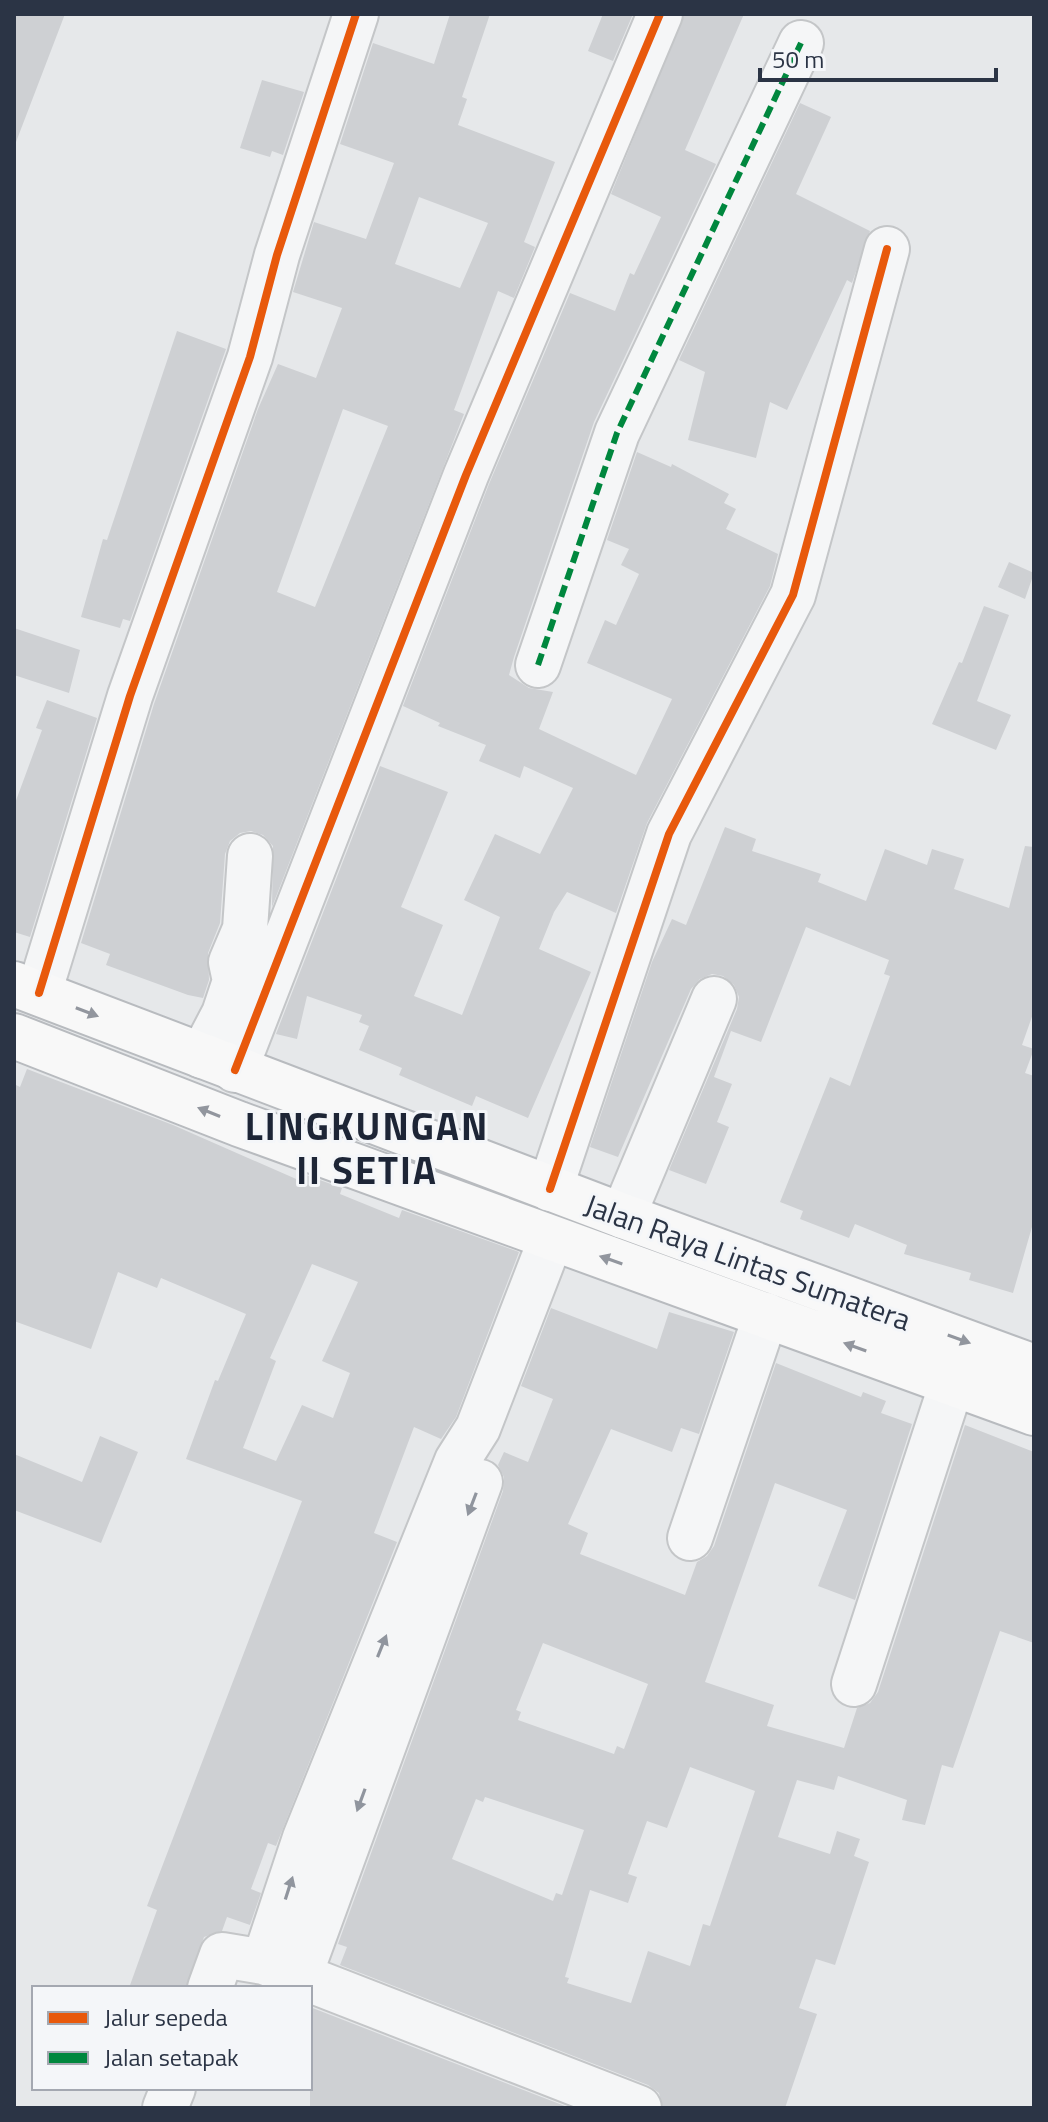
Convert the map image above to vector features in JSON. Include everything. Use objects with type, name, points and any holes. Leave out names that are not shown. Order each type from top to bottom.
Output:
[{"type":"highway","name":"Jalan Raya Lintas Sumatera","points":[[27,989],[550,1189],[1034,1367]]},
{"type":"highway","name":"Jalan Raya Lintas Sumatera","points":[[14,1036],[551,1239],[1034,1413]]},
{"type":"street","points":[[27,989],[250,357],[277,255],[356,14]]},
{"type":"street","points":[[219,1063],[660,14]]},
{"type":"street","points":[[538,665],[617,433],[801,43]]},
{"type":"street","points":[[550,1189],[669,834],[793,595],[887,249]]},
{"type":"street","points":[[219,1063],[224,1014],[235,981],[231,962],[245,929],[250,856]]},
{"type":"street","points":[[623,1216],[714,999]]},
{"type":"street","points":[[282,1970],[367,1731],[481,1478],[478,1428],[551,1239]]},
{"type":"street","points":[[690,1538],[766,1315]]},
{"type":"street","points":[[854,1684],[952,1383]]},
{"type":"street","points":[[211,1986],[222,1955],[282,1970],[639,2108]]},
{"type":"building","points":[[14,14],[65,14],[16,142],[14,142]]},
{"type":"building","points":[[450,14],[490,14],[462,97],[467,99],[458,125],[555,162],[524,242],[535,247],[514,298],[498,291],[454,410],[464,414],[272,907],[273,846],[263,835],[251,831],[240,833],[230,841],[225,854],[220,923],[208,953],[209,980],[203,998],[188,995],[106,965],[110,954],[81,943],[154,704],[258,409],[278,364],[316,378],[342,308],[293,292],[314,222],[366,239],[394,163],[340,144],[373,43],[434,64]],"holes":[[[419,197],[488,223],[460,288],[395,264]],[[343,409],[388,426],[315,607],[277,592]]]},
{"type":"building","points":[[603,14],[633,14],[613,61],[588,51]]},
{"type":"building","points":[[684,14],[744,14],[685,150],[716,164],[594,422],[514,657],[509,675],[529,688],[553,692],[539,729],[636,775],[672,699],[587,663],[605,620],[616,625],[639,574],[621,565],[629,549],[607,540],[637,452],[671,467],[672,464],[729,494],[724,503],[736,509],[726,529],[778,554],[770,586],[647,823],[616,913],[567,892],[554,912],[539,949],[591,972],[528,1118],[476,1096],[472,1106],[399,1075],[402,1068],[359,1050],[369,1026],[359,1022],[362,1015],[307,996],[297,1039],[276,1034],[380,766],[448,792],[401,907],[443,925],[414,996],[462,1015],[500,917],[464,900],[495,834],[540,854],[573,788],[524,766],[520,778],[479,761],[486,745],[438,726],[440,723],[403,706],[489,484],[570,293],[615,311],[630,273],[634,275],[661,217],[611,194]]},
{"type":"building","points":[[262,80],[304,92],[283,155],[272,151],[270,157],[240,148]]},
{"type":"building","points":[[800,103],[831,117],[796,194],[870,231],[852,283],[847,280],[787,410],[770,402],[756,458],[688,440],[705,372],[679,360]]},
{"type":"building","points":[[177,331],[226,349],[130,621],[123,619],[120,628],[81,617],[103,539],[107,540]]},
{"type":"building","points":[[1009,562],[1034,573],[1025,599],[998,587]]},
{"type":"building","points":[[984,606],[1009,615],[977,701],[1011,715],[996,750],[932,724],[959,662],[962,663]]},
{"type":"building","points":[[14,628],[80,650],[69,693],[14,675]]},
{"type":"building","points":[[47,700],[97,718],[30,937],[14,932],[14,806],[42,730],[36,728]]},
{"type":"building","points":[[725,827],[756,839],[752,851],[821,874],[818,882],[866,901],[885,849],[927,865],[932,849],[964,859],[954,889],[1009,908],[1025,846],[1034,847],[1034,1011],[1022,1045],[1034,1049],[1025,1073],[1034,1076],[1034,1220],[1013,1293],[969,1280],[971,1273],[904,1254],[907,1245],[855,1224],[849,1238],[800,1219],[803,1211],[780,1202],[830,1077],[850,1086],[890,976],[884,974],[889,960],[806,927],[761,1042],[731,1031],[714,1077],[732,1084],[717,1122],[729,1127],[706,1184],[669,1170],[737,1009],[739,997],[734,985],[723,976],[712,974],[700,979],[691,989],[618,1157],[590,1147],[652,962],[672,919],[686,925]]},
{"type":"building","points":[[27,1069],[173,1125],[303,1182],[306,1175],[342,1188],[340,1194],[399,1218],[402,1210],[519,1252],[456,1417],[441,1439],[414,1427],[374,1533],[397,1542],[276,1846],[268,1843],[251,1889],[261,1893],[250,1925],[227,1917],[222,1931],[204,1937],[187,1986],[130,1986],[157,1910],[147,1906],[302,1501],[186,1459],[215,1380],[218,1381],[246,1314],[161,1278],[157,1288],[118,1272],[91,1349],[14,1321],[14,1084],[20,1087]],"holes":[[[312,1264],[358,1282],[322,1361],[350,1373],[333,1418],[302,1405],[276,1461],[243,1448],[276,1361],[270,1358]]]},
{"type":"building","points":[[551,1308],[657,1349],[669,1312],[734,1332],[699,1434],[681,1428],[672,1452],[611,1429],[568,1524],[588,1533],[580,1554],[685,1595],[697,1562],[707,1556],[714,1546],[776,1363],[861,1397],[863,1392],[886,1401],[881,1413],[912,1424],[855,1600],[818,1586],[847,1510],[775,1483],[705,1682],[774,1705],[767,1726],[844,1748],[857,1708],[870,1703],[878,1692],[965,1425],[1034,1452],[1034,1643],[1000,1631],[953,1768],[942,1765],[925,1825],[902,1820],[907,1800],[838,1776],[834,1790],[797,1780],[778,1837],[830,1854],[837,1831],[860,1839],[854,1856],[869,1862],[835,1965],[816,1959],[799,2008],[817,2014],[785,2108],[663,2108],[659,2093],[648,2085],[340,1965],[347,1947],[338,1944],[503,1491],[504,1477],[498,1465],[504,1452],[528,1462],[553,1399],[521,1386]],"holes":[[[543,1643],[648,1684],[624,1749],[617,1746],[614,1754],[518,1720],[521,1712],[516,1710]],[[690,1767],[755,1791],[710,1926],[703,1924],[690,1966],[648,1951],[631,2003],[567,1983],[569,1978],[565,1977],[590,1890],[628,1903],[637,1877],[628,1874],[647,1821],[667,1828]],[[485,1797],[584,1830],[562,1895],[556,1893],[553,1901],[452,1859],[476,1799],[483,1802]]]},
{"type":"building","points":[[100,1436],[138,1452],[101,1543],[14,1510],[14,1454],[82,1482]]},
{"type":"building","points":[[312,2008],[570,2108],[310,2108]]},
{"type":"marked path","points":[[538,665],[617,433],[801,43]]},
{"type":"cycle path","points":[[39,993],[130,696],[250,357],[277,255],[356,14]]},
{"type":"cycle path","points":[[235,1070],[466,475],[660,14]]},
{"type":"cycle path","points":[[550,1189],[669,834],[793,595],[887,249]]},
{"type":"district","name":"LINGKUNGAN II SETIA","points":[[367,1148]]}]
